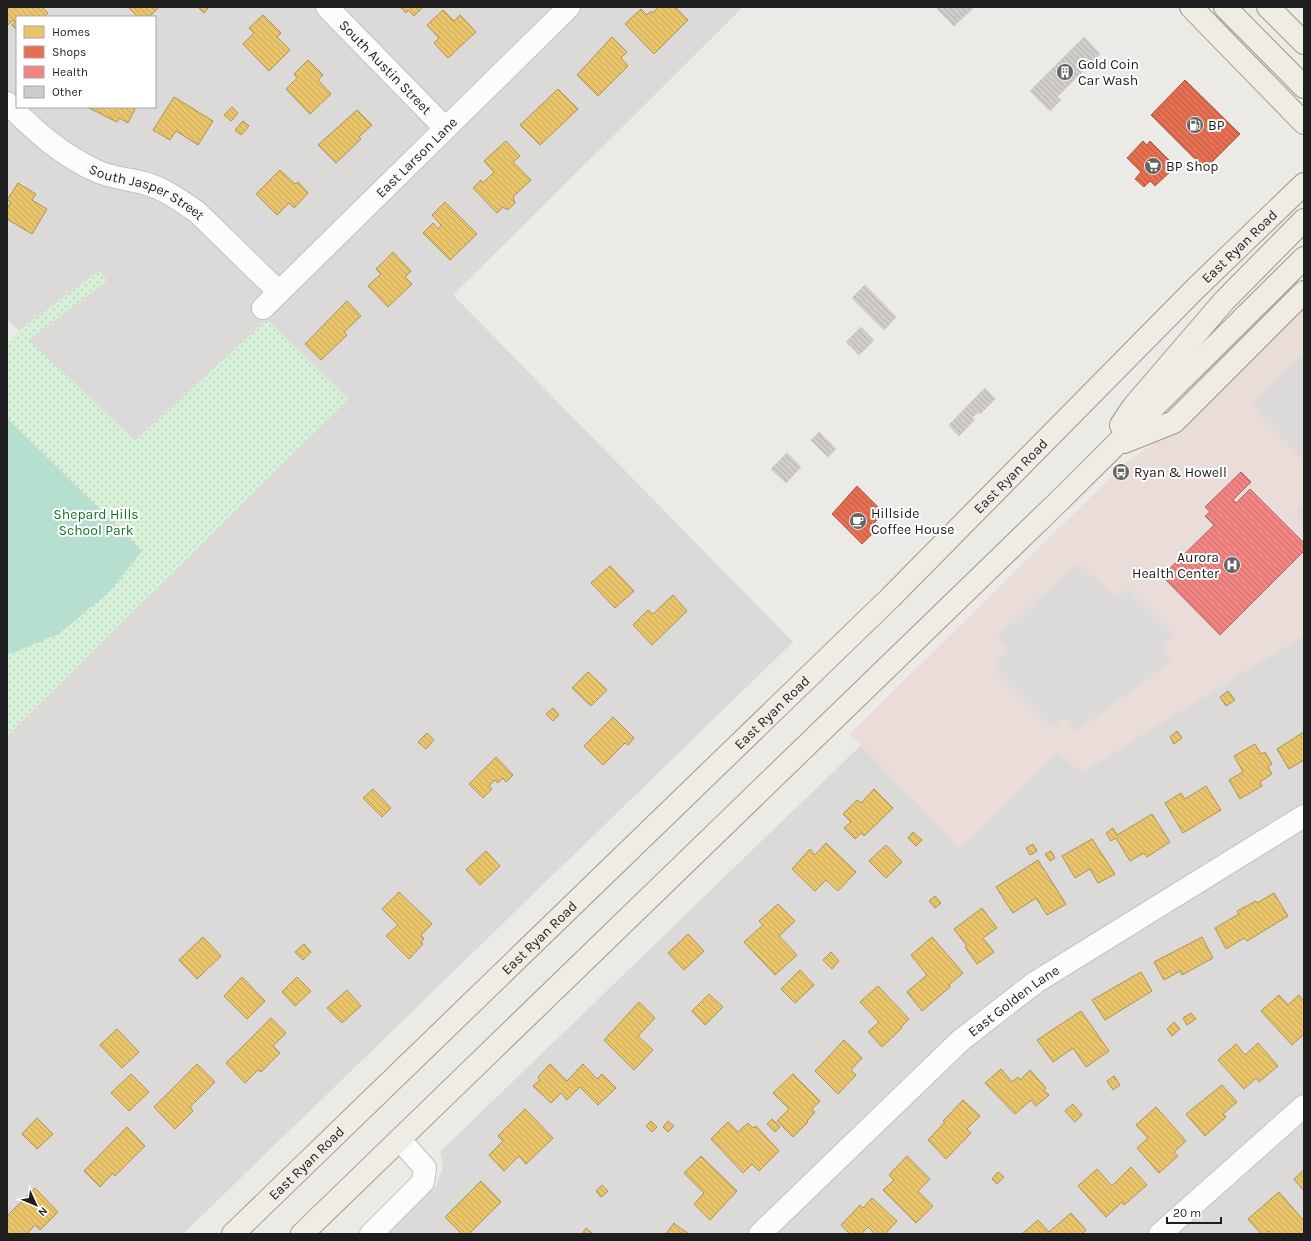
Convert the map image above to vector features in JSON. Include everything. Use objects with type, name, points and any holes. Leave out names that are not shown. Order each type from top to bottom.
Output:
[{"type":"main road","points":[[1191,7],[1304,123]]},
{"type":"main road","points":[[1226,7],[1304,87]]},
{"type":"main road","points":[[1268,7],[1304,43]]},
{"type":"main road","name":"East Ryan Road","points":[[233,1234],[891,597],[1196,288],[1304,184]]},
{"type":"main road","points":[[1094,466],[1138,401],[1224,301],[1304,220]]},
{"type":"main road","points":[[302,1234],[1094,466],[1304,258]]},
{"type":"main road","points":[[1115,445],[1174,422],[1304,292]]},
{"type":"street","name":"South Austin Street","points":[[327,7],[445,128]]},
{"type":"street","name":"East Larson Lane","points":[[263,308],[569,7]]},
{"type":"street","name":"South Jasper Street","points":[[7,103],[35,131],[66,154],[100,172],[146,183],[182,202],[197,212],[279,292]]},
{"type":"street","name":"East Golden Lane","points":[[760,1234],[961,1040],[1030,987],[1123,927],[1304,816]]},
{"type":"street","points":[[1160,1234],[1304,1106]]},
{"type":"street","points":[[371,1234],[423,1182],[425,1168],[400,1140]]},
{"type":"shaded area","points":[[7,7],[743,7],[453,295],[793,642],[183,1234],[7,1234],[7,736],[348,399],[267,320],[135,441],[28,340],[107,281],[100,271],[19,331],[7,320]]},
{"type":"shaded area","points":[[1304,301],[1304,635],[1081,773],[1057,751],[959,848],[850,734],[1126,462],[1179,427]]},
{"type":"shaded area","points":[[1304,352],[1304,461],[1261,417],[1263,414],[1253,403]]},
{"type":"shaded area","points":[[1304,503],[1304,523],[1294,514]]},
{"type":"shaded area","points":[[1078,563],[1115,596],[1119,597],[1127,588],[1175,635],[1165,645],[1165,652],[1172,661],[1075,732],[1067,720],[1062,719],[1053,728],[994,670],[999,665],[997,661],[1007,651],[1007,647],[997,637]]},
{"type":"shaded area","points":[[1304,635],[1304,1234],[387,1234],[436,1186],[443,1167],[440,1152],[861,745],[960,848],[1058,750],[1082,772]]},
{"type":"green space","name":"Shepard Hills School Park","points":[[100,270],[107,281],[29,340],[135,441],[267,320],[348,399],[7,736],[7,343],[19,331]]},
{"type":"green space","points":[[7,418],[142,551],[110,591],[59,634],[7,655]]},
{"type":"building: Homes","points":[[7,7],[42,7],[48,13],[45,16],[16,16],[16,29],[12,25],[15,22],[13,20],[7,26]]},
{"type":"building: Homes","points":[[128,7],[159,7],[150,16],[137,16]]},
{"type":"building: Homes","points":[[198,7],[209,7],[204,13]]},
{"type":"building: Homes","points":[[400,7],[423,7],[414,16],[408,10],[406,13]]},
{"type":"building: Homes","points":[[658,7],[675,7],[688,20],[654,54],[625,24],[641,9],[647,15],[651,11],[653,13]]},
{"type":"building: Homes","points":[[443,10],[454,21],[460,15],[476,32],[448,58],[434,43],[439,38],[427,25]]},
{"type":"building: Homes","points":[[263,15],[281,33],[277,37],[290,50],[269,71],[243,44],[254,33],[249,28]]},
{"type":"building: Homes","points":[[612,37],[627,52],[621,58],[628,66],[598,96],[577,75]]},
{"type":"building: Homes","points":[[308,60],[323,75],[318,80],[331,94],[310,114],[286,89],[297,78],[294,74]]},
{"type":"building: Homes","points":[[558,89],[578,109],[540,145],[520,125]]},
{"type":"building: Homes","points":[[174,97],[213,121],[198,145],[176,131],[170,140],[153,130]]},
{"type":"building: Homes","points":[[232,107],[238,113],[231,121],[224,115]]},
{"type":"building: Homes","points":[[89,108],[136,108],[128,123],[119,118],[117,122]]},
{"type":"building: Homes","points":[[357,110],[372,125],[359,137],[361,139],[336,163],[318,145]]},
{"type":"building: Homes","points":[[243,121],[249,126],[241,135],[235,130]]},
{"type":"building: Homes","points":[[506,141],[520,156],[513,162],[531,180],[513,197],[515,203],[509,209],[503,207],[497,213],[473,188],[481,180],[483,183],[494,172],[484,161]]},
{"type":"building: Homes","points":[[280,170],[295,184],[298,182],[308,193],[294,208],[289,203],[277,215],[256,194]]},
{"type":"building: Homes","points":[[18,183],[36,194],[32,200],[47,209],[32,234],[7,219],[7,209],[11,202],[7,200]]},
{"type":"building: Homes","points":[[445,202],[477,234],[450,260],[423,233],[433,223],[438,229],[441,225],[432,215]]},
{"type":"building: Homes","points":[[393,252],[411,271],[405,277],[412,284],[388,307],[368,286],[381,274],[376,269]]},
{"type":"building: Homes","points":[[347,301],[361,316],[344,332],[347,335],[321,360],[305,344]]},
{"type":"building: Homes","points":[[610,566],[634,591],[615,608],[591,583]]},
{"type":"building: Homes","points":[[673,595],[687,611],[652,645],[633,625],[648,610],[653,614]]},
{"type":"building: Homes","points":[[588,672],[607,690],[591,706],[572,688]]},
{"type":"building: Homes","points":[[1228,691],[1235,700],[1226,706],[1220,697]]},
{"type":"building: Homes","points":[[553,708],[559,715],[553,721],[546,714]]},
{"type":"building: Homes","points":[[613,717],[634,738],[628,745],[625,743],[603,765],[584,746]]},
{"type":"building: Homes","points":[[1177,731],[1182,738],[1174,744],[1170,737]]},
{"type":"building: Homes","points":[[1304,732],[1304,760],[1289,769],[1277,749]]},
{"type":"building: Homes","points":[[427,733],[434,740],[426,749],[418,742]]},
{"type":"building: Homes","points":[[1255,744],[1261,754],[1265,752],[1272,764],[1268,767],[1272,774],[1260,782],[1262,786],[1240,799],[1229,780],[1243,772],[1234,756]]},
{"type":"building: Homes","points":[[496,757],[513,775],[506,782],[503,778],[498,783],[495,780],[489,786],[492,789],[483,798],[469,784]]},
{"type":"building: Homes","points":[[1206,786],[1221,810],[1183,833],[1165,803],[1181,793],[1185,799]]},
{"type":"building: Homes","points":[[373,789],[391,808],[382,817],[363,798]]},
{"type":"building: Homes","points":[[874,789],[893,808],[864,836],[861,833],[855,839],[844,828],[851,822],[843,814],[857,800],[861,803]]},
{"type":"building: Homes","points":[[1152,814],[1170,842],[1147,857],[1144,853],[1130,861],[1116,838],[1111,841],[1106,833],[1113,828],[1117,835]]},
{"type":"building: Homes","points":[[913,832],[922,840],[916,846],[908,838]]},
{"type":"building: Homes","points":[[1092,839],[1115,874],[1098,883],[1090,869],[1075,878],[1062,856]]},
{"type":"building: Homes","points":[[826,843],[856,872],[838,891],[826,880],[815,891],[792,869],[810,849],[815,855]]},
{"type":"building: Homes","points":[[1033,844],[1037,851],[1030,855],[1026,848]]},
{"type":"building: Homes","points":[[886,845],[902,862],[886,878],[869,861]]},
{"type":"building: Homes","points":[[486,851],[500,866],[480,885],[466,870]]},
{"type":"building: Homes","points":[[1051,851],[1055,858],[1050,861],[1045,854]]},
{"type":"building: Homes","points":[[1038,860],[1066,904],[1047,915],[1036,898],[1013,913],[996,887]]},
{"type":"building: Homes","points":[[399,892],[432,924],[421,935],[424,939],[421,942],[423,944],[409,959],[386,936],[398,925],[382,909]]},
{"type":"building: Homes","points":[[1274,893],[1288,916],[1247,941],[1244,938],[1226,949],[1215,928],[1239,914],[1237,911],[1256,901],[1257,903]]},
{"type":"building: Homes","points":[[935,896],[941,903],[935,908],[929,901]]},
{"type":"building: Homes","points":[[778,904],[795,921],[779,936],[797,955],[775,975],[744,942],[763,925],[759,921]]},
{"type":"building: Homes","points":[[982,908],[997,928],[983,938],[994,952],[977,964],[965,947],[967,946],[954,929]]},
{"type":"building: Homes","points":[[688,934],[704,951],[684,970],[668,953]]},
{"type":"building: Homes","points":[[203,937],[221,956],[197,979],[179,960]]},
{"type":"building: Homes","points":[[932,937],[963,973],[949,985],[950,987],[922,1011],[907,992],[927,975],[911,955]]},
{"type":"building: Homes","points":[[1202,937],[1213,958],[1182,975],[1180,971],[1164,980],[1154,962]]},
{"type":"building: Homes","points":[[304,944],[311,952],[303,960],[295,952]]},
{"type":"building: Homes","points":[[831,952],[839,961],[832,969],[823,960]]},
{"type":"building: Homes","points":[[800,970],[814,985],[795,1003],[781,989]]},
{"type":"building: Homes","points":[[1141,972],[1152,991],[1105,1020],[1092,1000]]},
{"type":"building: Homes","points":[[242,977],[265,1001],[247,1019],[224,996]]},
{"type":"building: Homes","points":[[297,977],[311,991],[295,1006],[282,992]]},
{"type":"building: Homes","points":[[878,986],[909,1019],[901,1027],[902,1028],[882,1047],[868,1032],[879,1022],[860,1002]]},
{"type":"building: Homes","points":[[347,990],[361,1006],[342,1023],[327,1008]]},
{"type":"building: Homes","points":[[709,994],[723,1007],[705,1025],[692,1011]]},
{"type":"building: Homes","points":[[1279,995],[1288,1005],[1299,995],[1304,1001],[1304,1036],[1303,1035],[1292,1045],[1261,1011]]},
{"type":"building: Homes","points":[[639,1002],[655,1018],[638,1036],[653,1050],[634,1070],[604,1040]]},
{"type":"building: Homes","points":[[1081,1011],[1109,1051],[1086,1067],[1073,1048],[1053,1062],[1037,1040]]},
{"type":"building: Homes","points":[[1191,1013],[1196,1019],[1187,1025],[1183,1018]]},
{"type":"building: Homes","points":[[271,1018],[286,1033],[273,1046],[280,1053],[261,1072],[258,1070],[245,1083],[226,1063]]},
{"type":"building: Homes","points":[[1174,1022],[1180,1029],[1172,1036],[1167,1029]]},
{"type":"building: Homes","points":[[117,1029],[139,1052],[122,1068],[100,1045]]},
{"type":"building: Homes","points":[[844,1040],[862,1058],[851,1070],[856,1075],[838,1094],[815,1071]]},
{"type":"building: Homes","points":[[1258,1043],[1278,1066],[1259,1082],[1256,1078],[1244,1089],[1218,1060],[1236,1044],[1245,1055]]},
{"type":"building: Homes","points":[[197,1064],[215,1082],[190,1107],[193,1111],[175,1129],[154,1107]]},
{"type":"building: Homes","points":[[550,1064],[567,1081],[583,1064],[597,1079],[602,1074],[616,1088],[598,1105],[580,1087],[567,1100],[561,1093],[551,1103],[533,1086],[540,1080],[538,1077]]},
{"type":"building: Homes","points":[[1001,1069],[1012,1082],[1018,1077],[1020,1080],[1030,1070],[1046,1088],[1044,1090],[1049,1095],[1036,1106],[1031,1100],[1015,1114],[985,1083]]},
{"type":"building: Homes","points":[[131,1074],[149,1092],[129,1111],[111,1093]]},
{"type":"building: Homes","points":[[793,1074],[820,1101],[812,1109],[815,1112],[807,1121],[808,1122],[793,1137],[777,1121],[789,1109],[773,1093]]},
{"type":"building: Homes","points":[[1114,1076],[1120,1085],[1113,1090],[1107,1081]]},
{"type":"building: Homes","points":[[1222,1085],[1237,1102],[1223,1114],[1226,1117],[1205,1136],[1186,1114]]},
{"type":"building: Homes","points":[[963,1100],[980,1116],[967,1129],[971,1133],[946,1159],[928,1140],[945,1122],[943,1121]]},
{"type":"building: Homes","points":[[1073,1104],[1082,1115],[1075,1122],[1065,1111]]},
{"type":"building: Homes","points":[[1156,1107],[1186,1141],[1174,1152],[1178,1156],[1159,1173],[1137,1148],[1148,1138],[1136,1125]]},
{"type":"building: Homes","points":[[525,1109],[553,1138],[526,1164],[519,1156],[504,1171],[489,1155],[503,1141],[498,1136]]},
{"type":"building: Homes","points":[[37,1118],[53,1134],[37,1149],[22,1134]]},
{"type":"building: Homes","points":[[772,1119],[780,1127],[775,1132],[767,1124]]},
{"type":"building: Homes","points":[[651,1121],[657,1127],[652,1132],[646,1126]]},
{"type":"building: Homes","points":[[668,1121],[674,1126],[668,1132],[663,1127]]},
{"type":"building: Homes","points":[[728,1122],[738,1132],[748,1123],[753,1128],[756,1126],[779,1151],[759,1171],[752,1164],[743,1173],[711,1139]]},
{"type":"building: Homes","points":[[127,1127],[145,1146],[115,1176],[113,1173],[100,1187],[84,1171]]},
{"type":"building: Homes","points":[[701,1156],[737,1191],[710,1220],[694,1204],[704,1193],[684,1173]]},
{"type":"building: Homes","points":[[907,1156],[930,1179],[918,1191],[933,1206],[916,1223],[883,1190],[894,1180],[889,1175]]},
{"type":"building: Homes","points":[[1131,1167],[1147,1185],[1124,1205],[1122,1202],[1106,1217],[1078,1186],[1097,1169],[1112,1186]]},
{"type":"building: Homes","points":[[1304,1170],[1304,1191],[1294,1179]]},
{"type":"building: Homes","points":[[998,1172],[1004,1177],[997,1184],[992,1179]]},
{"type":"building: Homes","points":[[481,1181],[501,1202],[469,1234],[462,1234],[445,1217]]},
{"type":"building: Homes","points":[[602,1185],[608,1191],[601,1197],[596,1191]]},
{"type":"building: Homes","points":[[35,1188],[58,1212],[40,1230],[35,1225],[27,1234],[7,1234],[7,1216]]},
{"type":"building: Homes","points":[[1279,1192],[1304,1221],[1304,1234],[1272,1234],[1269,1231],[1266,1234],[1261,1234],[1248,1219]]},
{"type":"building: Homes","points":[[872,1198],[897,1221],[885,1234],[875,1234],[868,1227],[861,1234],[850,1234],[841,1225],[860,1205],[863,1208]]},
{"type":"building: Homes","points":[[1071,1213],[1086,1230],[1082,1234],[1022,1234],[1038,1220],[1049,1232]]},
{"type":"building: Homes","points":[[674,1223],[676,1225],[689,1234],[666,1234]]},
{"type":"building: Homes","points":[[586,1228],[593,1234],[582,1234]]},
{"type":"building: Shops","name":"BP","points":[[1185,80],[1240,134],[1205,169],[1151,115]]},
{"type":"building: Shops","name":"BP Shop","points":[[1143,141],[1147,145],[1150,141],[1173,164],[1170,167],[1172,170],[1155,186],[1150,181],[1144,187],[1135,179],[1141,172],[1127,158]]},
{"type":"building: Shops","name":"Hillside Coffee House","points":[[857,486],[884,513],[870,527],[874,532],[862,544],[832,514]]},
{"type":"building: Health","name":"Aurora Health Center","points":[[1241,472],[1251,482],[1233,500],[1236,503],[1250,489],[1304,543],[1304,551],[1220,635],[1162,576],[1214,525],[1205,516],[1210,512],[1205,507]]},
{"type":"building: Other","points":[[939,7],[974,7],[954,26],[937,9]]},
{"type":"building: Other","name":"Gold Coin Car Wash","points":[[1084,37],[1100,54],[1057,97],[1061,100],[1050,111],[1030,91]]},
{"type":"building: Other","points":[[865,285],[896,317],[884,330],[852,298]]},
{"type":"building: Other","points":[[861,327],[874,340],[859,355],[846,342]]},
{"type":"building: Other","points":[[985,388],[995,399],[980,414],[978,412],[972,418],[974,420],[959,436],[949,425]]},
{"type":"building: Other","points":[[819,432],[836,449],[828,457],[811,440]]},
{"type":"building: Other","points":[[787,453],[801,467],[786,483],[771,469]]},
{"type":"place","name":"Gold Coin Car Wash","points":[[1065,72]]},
{"type":"place","name":"BP","points":[[1195,125]]},
{"type":"place","name":"BP Shop","points":[[1153,166]]},
{"type":"place","name":"Ryan & Howell","points":[[1121,472]]},
{"type":"place","name":"Hillside Coffee House","points":[[858,521]]},
{"type":"place","name":"Aurora Health Center","points":[[1232,565]]}]
